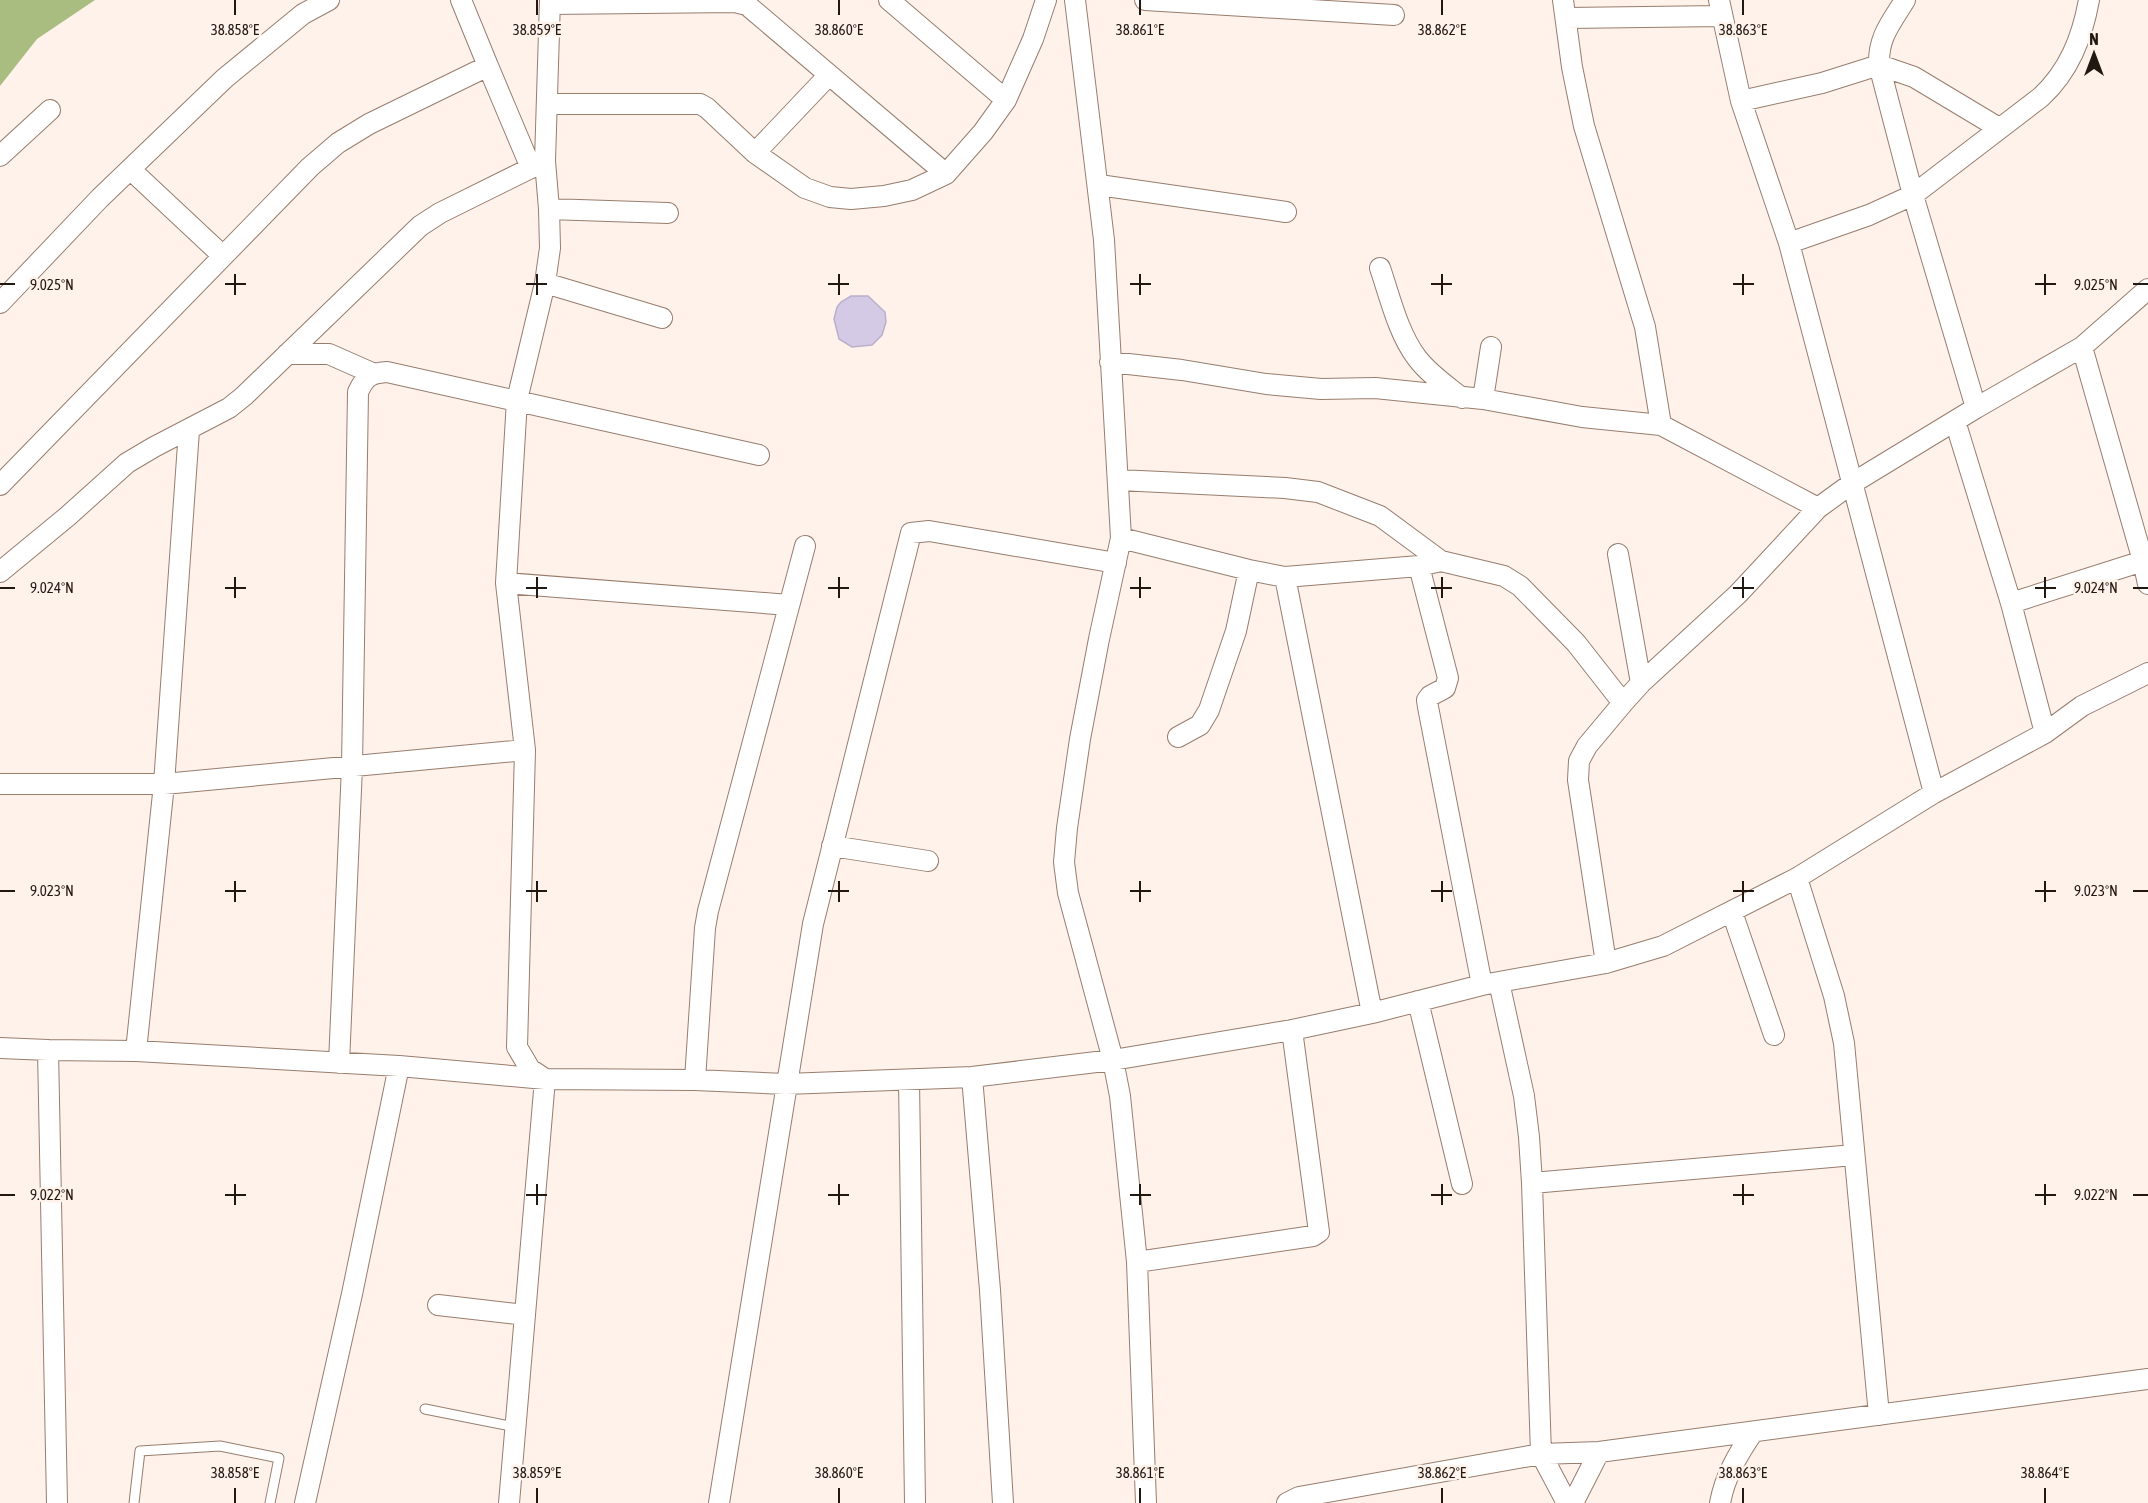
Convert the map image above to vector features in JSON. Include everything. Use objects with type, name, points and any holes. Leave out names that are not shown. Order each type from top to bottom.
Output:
[{"type":"street","points":[[0,303],[100,198],[225,78],[303,14],[329,0]]},
{"type":"street","points":[[461,0],[488,66],[538,164],[549,209],[550,249],[545,283],[517,400],[506,583],[525,750],[517,1047],[530,1069],[545,1079]]},
{"type":"street","points":[[889,0],[1006,99]]},
{"type":"street","points":[[1075,0],[1104,240],[1121,538],[1080,739],[1064,862],[1068,893],[1113,1060],[1120,1096],[1137,1262],[1146,1503]]},
{"type":"street","points":[[1145,0],[1394,15]]},
{"type":"street","points":[[1905,0],[1883,34],[1879,50],[1879,65],[1913,195],[1976,408]]},
{"type":"street","points":[[1789,243],[1869,215],[1913,195],[2046,92],[2072,58],[2085,22],[2089,0]]},
{"type":"street","points":[[538,164],[547,104],[550,2],[748,2],[828,76],[946,174]]},
{"type":"street","points":[[547,104],[700,104],[755,153],[805,188],[830,197],[851,199],[884,196],[912,190],[946,174],[983,132],[1006,99],[1033,39],[1039,4]]},
{"type":"street","points":[[1661,425],[1645,327],[1584,126],[1572,67],[1565,9],[1721,8],[1741,101],[1789,243],[1934,793]]},
{"type":"street","points":[[1741,101],[1822,82],[1879,65],[1914,77],[1999,128]]},
{"type":"street","points":[[0,485],[309,166],[369,124],[488,66]]},
{"type":"street","points":[[755,153],[828,76]]},
{"type":"street","points":[[0,156],[50,110]]},
{"type":"street","points":[[0,572],[127,463],[229,408],[244,396],[420,226],[440,213],[538,164]]},
{"type":"street","points":[[130,169],[223,256]]},
{"type":"street","points":[[1099,185],[1286,212]]},
{"type":"street","points":[[549,209],[668,213]]},
{"type":"street","points":[[1380,268],[1404,335],[1416,358],[1462,398]]},
{"type":"street","points":[[545,283],[662,318]]},
{"type":"street","points":[[1606,963],[1578,780],[1579,761],[1587,746],[1641,683],[1738,594],[1818,508],[1851,484],[2082,347],[2148,289]]},
{"type":"street","points":[[1484,399],[1491,347]]},
{"type":"street","points":[[2082,347],[2148,584]]},
{"type":"street","points":[[287,354],[329,354],[372,373],[387,372],[759,455]]},
{"type":"street","points":[[1110,362],[1182,370],[1266,384],[1321,389],[1375,388],[1484,399],[1582,417],[1661,425],[1818,508]]},
{"type":"street","points":[[339,1063],[352,767],[358,392],[363,380],[372,373]]},
{"type":"street","points":[[1956,421],[2011,603],[2045,733]]},
{"type":"street","points":[[136,1051],[164,784],[189,430]]},
{"type":"street","points":[[1119,480],[1285,488],[1318,492],[1380,516],[1441,561],[1504,576],[1520,586],[1576,643],[1623,703]]},
{"type":"street","points":[[719,1503],[813,924],[911,533],[938,532],[1116,563]]},
{"type":"street","points":[[1121,538],[1285,577],[1419,566],[1441,561]]},
{"type":"street","points":[[695,1080],[708,910],[805,546]]},
{"type":"street","points":[[1618,554],[1641,683]]},
{"type":"street","points":[[2011,603],[2143,561]]},
{"type":"street","points":[[1419,566],[1448,678],[1445,688],[1427,700],[1428,707],[1490,983],[1524,1096],[1532,1183],[1541,1454],[1567,1503]]},
{"type":"street","points":[[1178,737],[1200,725],[1209,710],[1236,631],[1249,570]]},
{"type":"street","points":[[1285,577],[1372,1013]]},
{"type":"street","points":[[506,583],[789,605]]},
{"type":"street","points":[[0,1048],[136,1051],[399,1066],[545,1079],[695,1080],[786,1084],[972,1077],[1113,1060],[1292,1030],[1372,1013],[1490,983],[1606,963],[1663,946],[1797,878],[1934,793],[2045,733],[2082,706],[2148,673]]},
{"type":"street","points":[[0,783],[164,784],[525,750]]},
{"type":"street","points":[[832,846],[928,861]]},
{"type":"street","points":[[1797,878],[1834,996],[1844,1043],[1880,1415]]},
{"type":"street","points":[[1732,912],[1774,1035]]},
{"type":"street","points":[[1418,1001],[1462,1184]]},
{"type":"street","points":[[1137,1262],[1313,1236],[1319,1232],[1292,1030]]},
{"type":"street","points":[[48,1050],[57,1503]]},
{"type":"street","points":[[306,1503],[399,1066]]},
{"type":"street","points":[[972,1077],[990,1290],[1004,1503]]},
{"type":"street","points":[[508,1503],[545,1079]]},
{"type":"street","points":[[909,1080],[915,1503]]},
{"type":"street","points":[[1532,1183],[1854,1155]]},
{"type":"street","points":[[438,1305],[525,1315]]},
{"type":"street","points":[[1287,1503],[1299,1497],[1541,1454],[1599,1452],[2148,1379]]},
{"type":"street","points":[[1720,1503],[1722,1488],[1736,1458],[1753,1432]]},
{"type":"street","points":[[1573,1503],[1599,1452]]},
{"type":"lane","points":[[425,1409],[515,1427]]},
{"type":"lane","points":[[134,1503],[140,1451],[220,1446],[279,1458],[270,1503]]},
{"type":"green space","points":[[0,0],[95,0],[37,39],[0,86]]},
{"type":"building","points":[[851,296],[868,296],[885,312],[886,322],[882,335],[872,345],[852,347],[839,339],[834,319],[837,307]]}]
